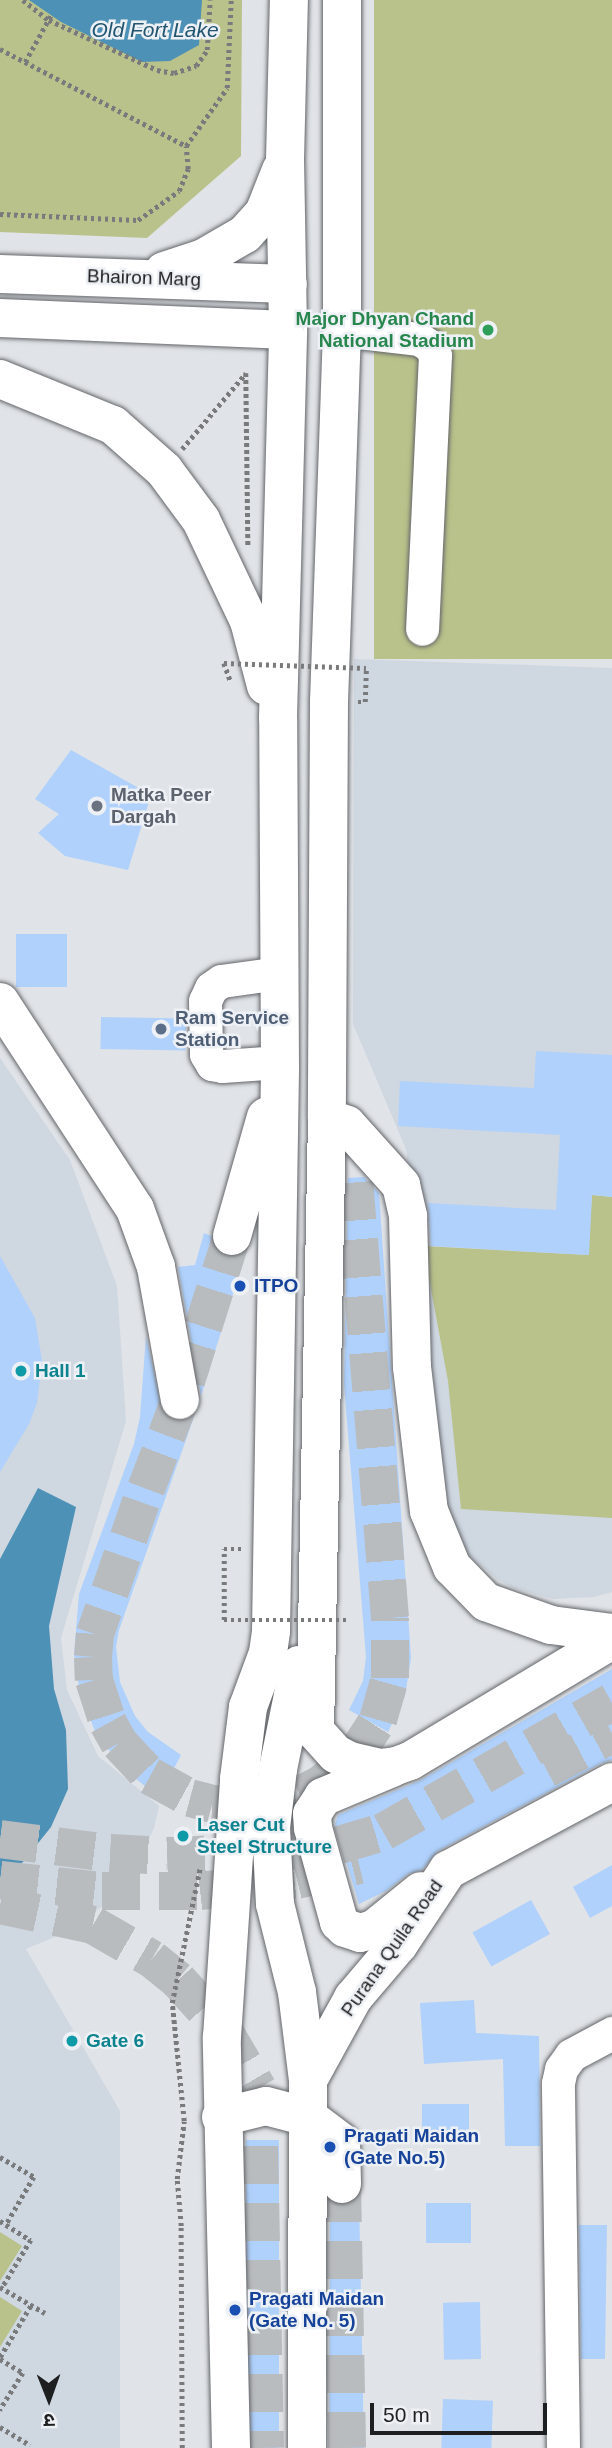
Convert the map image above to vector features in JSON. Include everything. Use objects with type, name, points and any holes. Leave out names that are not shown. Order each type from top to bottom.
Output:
[{"type":"main road","points":[[231,2448],[221,2117],[222,2037],[239,1779],[248,1707],[268,1653],[271,1631],[280,1065],[278,718],[288,330],[285,160],[289,0]]},
{"type":"main road","points":[[342,0],[342,330],[329,701],[327,1118],[315,1602],[315,1731],[330,1749],[350,1761],[380,1768],[410,1761]]},
{"type":"main road","points":[[142,278],[202,259],[245,234],[264,213],[285,160]]},
{"type":"main road","name":"Bhairon Marg","points":[[0,274],[288,284]]},
{"type":"main road","points":[[0,318],[288,330]]},
{"type":"main road","points":[[0,379],[113,425],[164,470],[201,520],[249,621],[268,694],[278,718]]},
{"type":"main road","points":[[0,1002],[135,1209],[156,1267],[180,1400]]},
{"type":"main road","points":[[232,1236],[280,1065]]},
{"type":"main road","points":[[327,1118],[354,1180]]},
{"type":"main road","points":[[327,1118],[347,1125],[401,1185],[408,1216],[412,1367],[429,1511],[452,1567],[486,1602],[551,1625],[612,1633]]},
{"type":"main road","points":[[307,2448],[308,2099],[297,1992],[275,1903],[271,1828],[278,1769],[315,1602]]},
{"type":"main road","points":[[448,1870],[374,1929],[352,1932],[339,1922],[313,1828],[314,1807],[329,1793],[410,1761],[612,1640]]},
{"type":"main road","name":"Purana Quila Road","points":[[308,2099],[353,1998],[399,1944],[448,1870],[612,1782]]},
{"type":"main road","points":[[221,2117],[308,2099]]},
{"type":"main road","points":[[308,2099],[341,2142],[342,2184]]},
{"type":"street","points":[[342,330],[419,339],[430,346],[435,355],[422,629]]},
{"type":"street","points":[[279,974],[220,981],[211,988],[205,1001],[206,1054],[212,1064],[280,1065]]},
{"type":"street","points":[[563,2448],[558,2083],[561,2068],[571,2055],[612,2033]]},
{"type":"path","points":[[23,0],[50,17],[157,70],[174,73],[196,66],[207,50],[210,0]]},
{"type":"path","points":[[0,214],[138,220],[179,191],[188,169],[186,146],[227,88],[231,0]]},
{"type":"path","points":[[25,62],[50,17]]},
{"type":"path","points":[[0,49],[186,146]]},
{"type":"path","points":[[175,457],[246,373],[248,552]]},
{"type":"path","points":[[224,663],[366,668],[365,702]]},
{"type":"path","points":[[224,1549],[224,1620],[348,1620]]},
{"type":"path","points":[[0,2157],[34,2177],[6,2225]]},
{"type":"path","points":[[0,2221],[31,2240],[1,2288],[45,2314]]},
{"type":"path","points":[[0,2410],[23,2373],[0,2358],[31,2305]]},
{"type":"path","points":[[0,2427],[30,2445]]},
{"type":"shaded area","points":[[354,659],[612,668],[612,1592],[594,1597],[553,1599],[513,1588],[497,1579],[469,1555],[449,1525],[406,1149],[353,1024]]},
{"type":"shaded area","points":[[0,1058],[70,1160],[117,1286],[126,1421],[61,1638],[67,1690],[98,1756],[159,1806],[154,1828],[135,1869],[107,1903],[69,1931],[26,1949],[120,2111],[120,2448],[0,2448]]},
{"type":"green space","points":[[0,0],[242,0],[241,156],[147,238],[0,232]]},
{"type":"green space","name":"Major Dhyan Chand National Stadium","points":[[374,0],[612,0],[612,659],[374,659]]},
{"type":"green space","points":[[592,1195],[612,1197],[612,1518],[461,1509],[448,1381],[423,1246],[588,1255]]},
{"type":"green space","points":[[0,2232],[22,2246],[0,2281]]},
{"type":"green space","points":[[0,2297],[22,2311],[0,2347]]},
{"type":"water","name":"Old Fort Lake","points":[[29,0],[202,0],[199,45],[170,61],[142,62],[61,22]]},
{"type":"water","points":[[38,1488],[76,1507],[49,1626],[54,1689],[66,1730],[68,1789],[51,1827],[23,1862],[0,1878],[0,1559]]},
{"type":"building","name":"Matka Peer Dargah","points":[[71,750],[151,795],[128,870],[65,856],[38,833],[59,814],[35,799]]},
{"type":"building","points":[[16,934],[67,934],[67,987],[16,987]]},
{"type":"building","points":[[101,1017],[186,1018],[185,1050],[100,1049]]},
{"type":"building","points":[[536,1051],[612,1055],[612,1197],[592,1195],[589,1255],[431,1246],[428,1203],[556,1210],[560,1135],[398,1126],[400,1081],[534,1088]]},
{"type":"building","points":[[364,1177],[379,1193],[411,1658],[405,1696],[388,1732],[349,1710],[363,1681],[366,1657],[344,1384],[348,1178]]},
{"type":"building","points":[[204,1233],[211,1236],[216,1251],[225,1257],[237,1257],[246,1252],[201,1396],[178,1267],[195,1265]]},
{"type":"building","name":"Hall 1","points":[[0,1256],[35,1318],[42,1361],[37,1403],[29,1424],[0,1472]]},
{"type":"building","points":[[146,1336],[163,1414],[173,1421],[185,1421],[194,1417],[119,1630],[116,1647],[120,1682],[135,1716],[148,1732],[181,1755],[159,1797],[122,1768],[95,1731],[80,1694],[74,1654],[79,1594],[134,1444],[140,1417]]},
{"type":"building","points":[[612,1669],[612,1760],[438,1851],[422,1870],[408,1874],[386,1891],[359,1904],[335,1824],[338,1815],[421,1780]]},
{"type":"building","points":[[612,1865],[612,1906],[590,1918],[573,1887]]},
{"type":"building","points":[[531,1900],[550,1934],[491,1967],[472,1932]]},
{"type":"building","points":[[474,2000],[476,2033],[539,2036],[540,2146],[505,2146],[503,2059],[424,2064],[420,2003]]},
{"type":"building","points":[[422,2104],[469,2104],[469,2144],[422,2144]]},
{"type":"building","points":[[246,2140],[279,2140],[279,2448],[246,2448]]},
{"type":"building","points":[[359,2196],[364,2448],[329,2448],[330,2201],[343,2206]]},
{"type":"building","points":[[426,2203],[471,2203],[471,2243],[426,2243]]},
{"type":"building","points":[[579,2225],[607,2225],[605,2359],[581,2359]]},
{"type":"building","points":[[480,2302],[481,2359],[444,2360],[443,2303]]},
{"type":"building","points":[[443,2399],[493,2401],[491,2448],[441,2448]]},
{"type":"tunnel","points":[[232,1236],[180,1400],[95,1634],[94,1680],[108,1723],[119,1743],[150,1776],[190,1798],[212,1804],[258,1806],[300,1795],[320,1785],[354,1757],[378,1720],[390,1678],[390,1618],[354,1180]]},
{"type":"tunnel","points":[[0,1839],[110,1853],[167,1856],[282,1852],[339,1845],[383,1832],[612,1702]]},
{"type":"tunnel","points":[[546,1769],[612,1734]]},
{"type":"tunnel","points":[[0,1880],[102,1891],[200,1891],[297,1880],[359,1865]]},
{"type":"tunnel","points":[[0,1905],[93,1925],[152,1959],[178,1980],[224,2031],[258,2089],[265,2448]]},
{"type":"tunnel","points":[[342,2184],[347,2448]]},
{"type":"place","name":"Major Dhyan Chand National Stadium","points":[[488,330]]},
{"type":"place","name":"Matka Peer Dargah","points":[[97,806]]},
{"type":"place","name":"Ram Service Station","points":[[161,1029]]},
{"type":"place","name":"ITPO","points":[[240,1286]]},
{"type":"place","name":"Hall 1","points":[[21,1371]]},
{"type":"place","name":"Laser Cut Steel Structure","points":[[183,1836]]},
{"type":"place","name":"Gate 6","points":[[72,2041]]},
{"type":"place","name":"Pragati Maidan (Gate No.5)","points":[[330,2147]]},
{"type":"place","name":"Pragati Maidan (Gate No. 5)","points":[[235,2310]]}]
